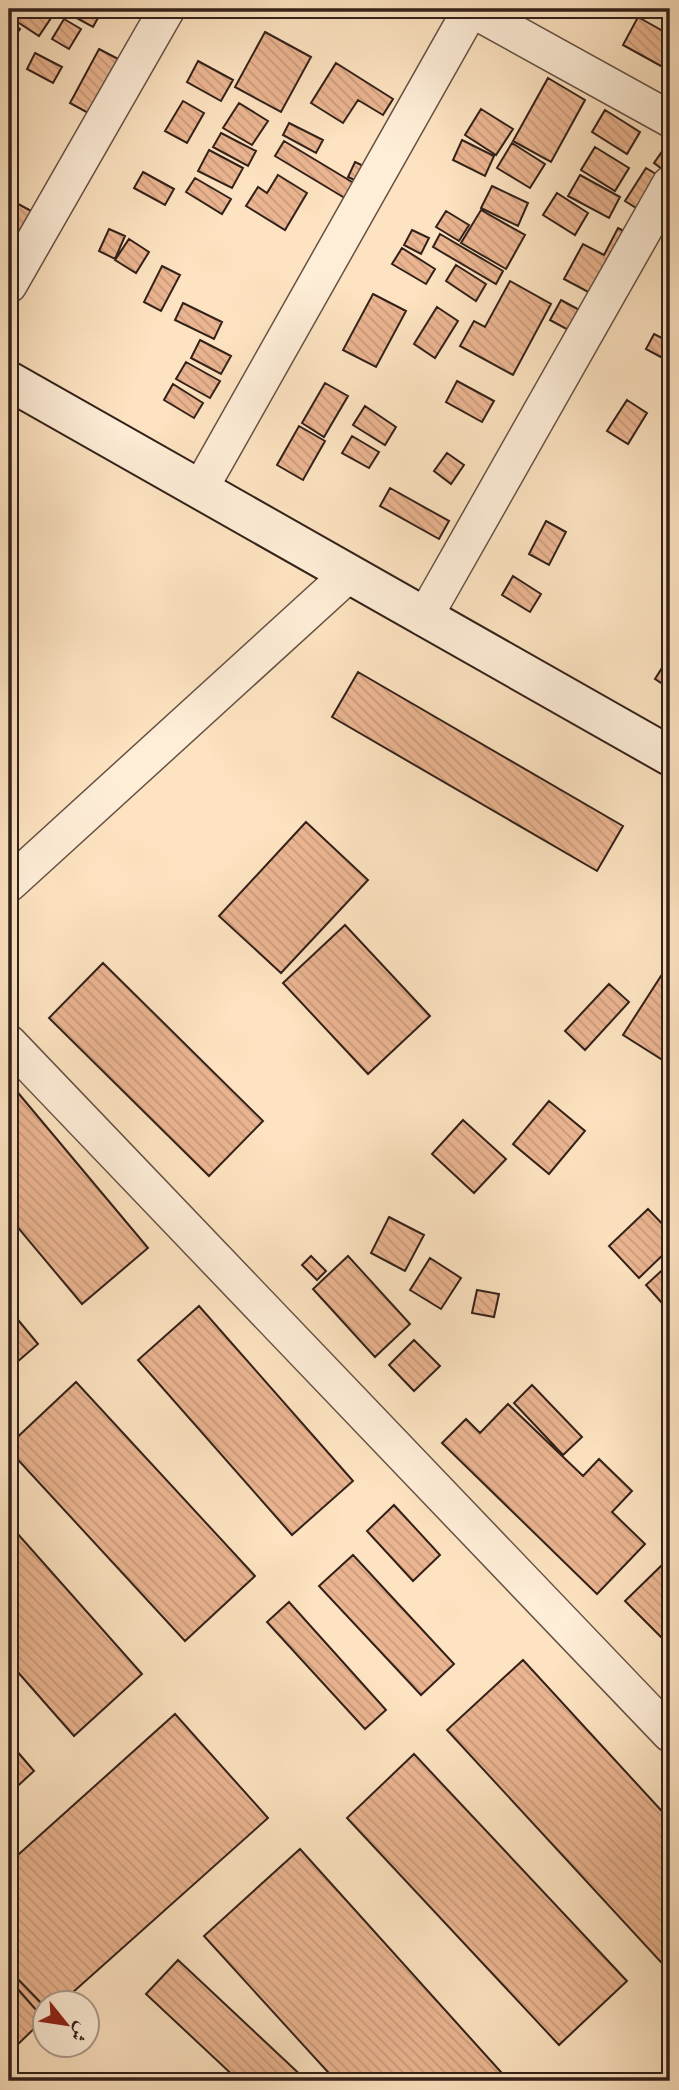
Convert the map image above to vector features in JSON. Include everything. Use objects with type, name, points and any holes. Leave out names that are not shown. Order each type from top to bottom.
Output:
[{"type":"main road","points":[[9,381],[424,618],[668,749]]},
{"type":"street","points":[[9,285],[167,9]]},
{"type":"street","points":[[200,489],[471,9],[670,119]]},
{"type":"street","points":[[424,618],[670,184]]},
{"type":"street","points":[[9,884],[348,575]]},
{"type":"street","points":[[9,1043],[670,1734]]},
{"type":"building","points":[[23,9],[55,12],[39,36],[16,21]]},
{"type":"building","points":[[60,9],[103,9],[93,27]]},
{"type":"building","points":[[638,17],[670,35],[670,71],[623,45]]},
{"type":"building","points":[[64,19],[81,29],[69,49],[52,39]]},
{"type":"building","points":[[9,21],[20,29],[9,45]]},
{"type":"building","points":[[265,32],[311,57],[281,112],[235,87]]},
{"type":"building","points":[[99,49],[120,60],[90,114],[70,103]]},
{"type":"building","points":[[35,53],[62,67],[53,83],[27,69]]},
{"type":"building","points":[[198,61],[233,80],[221,101],[187,82]]},
{"type":"building","points":[[336,63],[393,99],[383,115],[358,100],[343,123],[311,103]]},
{"type":"building","points":[[548,78],[585,100],[551,162],[513,141]]},
{"type":"building","points":[[183,101],[204,113],[187,143],[165,131]]},
{"type":"building","points":[[239,103],[268,121],[252,145],[223,128]]},
{"type":"building","points":[[481,109],[513,129],[496,155],[465,135]]},
{"type":"building","points":[[605,110],[640,132],[627,154],[592,132]]},
{"type":"building","points":[[289,123],[323,140],[316,153],[283,135]]},
{"type":"building","points":[[221,133],[256,151],[248,166],[213,147]]},
{"type":"building","points":[[462,140],[494,156],[485,176],[453,160]]},
{"type":"building","points":[[670,140],[670,175],[654,163]]},
{"type":"building","points":[[284,141],[367,191],[358,206],[275,156]]},
{"type":"building","points":[[512,143],[545,164],[530,188],[497,168]]},
{"type":"building","points":[[595,147],[629,168],[615,191],[581,170]]},
{"type":"building","points":[[209,150],[243,168],[232,188],[198,171]]},
{"type":"building","points":[[355,162],[376,172],[369,187],[348,177]]},
{"type":"building","points":[[646,168],[669,182],[649,216],[625,201]]},
{"type":"building","points":[[143,172],[174,189],[165,205],[134,188]]},
{"type":"building","points":[[278,175],[307,193],[285,230],[246,206],[258,187],[267,193]]},
{"type":"building","points":[[580,175],[620,197],[609,218],[568,196]]},
{"type":"building","points":[[195,178],[231,199],[222,214],[186,192]]},
{"type":"building","points":[[492,186],[528,203],[518,226],[481,208]]},
{"type":"building","points":[[557,193],[588,213],[575,235],[543,215]]},
{"type":"building","points":[[9,199],[33,212],[10,251],[9,250]]},
{"type":"building","points":[[481,210],[525,235],[506,269],[461,243]]},
{"type":"building","points":[[446,211],[469,225],[459,241],[436,227]]},
{"type":"building","points":[[618,228],[639,239],[605,301],[564,279],[583,244],[604,255]]},
{"type":"building","points":[[109,229],[125,236],[115,259],[99,251]]},
{"type":"building","points":[[412,230],[429,238],[421,254],[404,245]]},
{"type":"building","points":[[440,234],[503,271],[496,284],[433,247]]},
{"type":"building","points":[[129,239],[149,252],[136,273],[115,260]]},
{"type":"building","points":[[402,248],[435,269],[426,284],[392,264]]},
{"type":"building","points":[[456,265],[486,284],[476,301],[446,281]]},
{"type":"building","points":[[162,266],[180,275],[161,311],[144,302]]},
{"type":"building","points":[[510,281],[551,304],[513,375],[460,346],[474,321],[485,327]]},
{"type":"building","points":[[373,294],[406,311],[376,367],[343,350]]},
{"type":"building","points":[[561,300],[594,318],[583,338],[550,320]]},
{"type":"building","points":[[183,303],[222,322],[214,339],[175,320]]},
{"type":"building","points":[[437,307],[458,321],[435,358],[414,344]]},
{"type":"building","points":[[654,334],[670,342],[670,362],[646,349]]},
{"type":"building","points":[[200,340],[231,356],[221,374],[191,358]]},
{"type":"building","points":[[186,362],[220,381],[210,398],[176,379]]},
{"type":"building","points":[[457,381],[494,401],[482,422],[446,402]]},
{"type":"building","points":[[325,383],[348,396],[324,437],[302,423]]},
{"type":"building","points":[[173,384],[203,403],[194,418],[164,400]]},
{"type":"building","points":[[627,400],[647,413],[628,444],[607,431]]},
{"type":"building","points":[[365,406],[396,427],[385,445],[353,425]]},
{"type":"building","points":[[299,426],[325,441],[303,480],[277,465]]},
{"type":"building","points":[[352,436],[379,452],[369,468],[342,453]]},
{"type":"building","points":[[447,453],[464,465],[451,484],[434,471]]},
{"type":"building","points":[[390,488],[449,521],[439,539],[380,506]]},
{"type":"building","points":[[546,521],[566,532],[549,565],[529,554]]},
{"type":"building","points":[[513,576],[541,594],[530,612],[502,595]]},
{"type":"building","points":[[667,660],[670,662],[670,689],[655,679]]},
{"type":"building","points":[[358,672],[623,826],[597,871],[332,717]]},
{"type":"building","points":[[306,822],[368,880],[281,973],[219,916]]},
{"type":"building","points":[[345,925],[430,1016],[368,1074],[283,983]]},
{"type":"building","points":[[670,962],[670,1062],[669,1064],[623,1035]]},
{"type":"building","points":[[103,963],[263,1121],[209,1176],[49,1018]]},
{"type":"building","points":[[609,984],[629,1002],[585,1050],[565,1031]]},
{"type":"building","points":[[9,1082],[148,1248],[82,1304],[9,1217]]},
{"type":"building","points":[[549,1101],[585,1131],[549,1174],[513,1144]]},
{"type":"building","points":[[463,1120],[506,1159],[474,1193],[432,1154]]},
{"type":"building","points":[[648,1209],[670,1232],[670,1248],[639,1278],[609,1246]]},
{"type":"building","points":[[389,1217],[424,1235],[405,1271],[371,1253]]},
{"type":"building","points":[[311,1256],[326,1271],[317,1280],[302,1265]]},
{"type":"building","points":[[348,1256],[410,1324],[375,1357],[313,1289]]},
{"type":"building","points":[[430,1258],[461,1278],[441,1309],[410,1290]]},
{"type":"building","points":[[670,1263],[670,1312],[646,1285]]},
{"type":"building","points":[[477,1290],[499,1294],[494,1317],[472,1313]]},
{"type":"building","points":[[199,1306],[353,1481],[292,1535],[138,1360]]},
{"type":"building","points":[[9,1309],[38,1344],[9,1369]]},
{"type":"building","points":[[414,1340],[440,1366],[414,1391],[389,1365]]},
{"type":"building","points":[[76,1382],[255,1576],[185,1641],[9,1450],[9,1445]]},
{"type":"building","points":[[532,1385],[582,1437],[563,1455],[514,1403]]},
{"type":"building","points":[[508,1404],[583,1476],[599,1459],[632,1491],[612,1512],[645,1544],[597,1594],[442,1443],[466,1419],[480,1433]]},
{"type":"building","points":[[394,1505],[440,1555],[413,1581],[367,1531]]},
{"type":"building","points":[[9,1524],[142,1674],[74,1736],[9,1662]]},
{"type":"building","points":[[353,1555],[454,1664],[421,1695],[319,1586]]},
{"type":"building","points":[[662,1565],[670,1573],[670,1646],[625,1601]]},
{"type":"building","points":[[289,1602],[386,1710],[365,1729],[267,1622]]},
{"type":"building","points":[[523,1660],[670,1820],[670,1972],[447,1730]]},
{"type":"building","points":[[175,1714],[268,1818],[78,1988],[32,1988],[32,2005],[9,1979],[9,1863]]},
{"type":"building","points":[[9,1742],[34,1771],[9,1794]]},
{"type":"building","points":[[414,1754],[627,1981],[559,2045],[347,1818]]},
{"type":"building","points":[[300,1849],[509,2081],[336,2081],[204,1936]]},
{"type":"building","points":[[178,1960],[307,2081],[239,2081],[146,1994]]},
{"type":"building","points":[[9,1970],[32,1994],[32,2031],[9,2053]]}]
